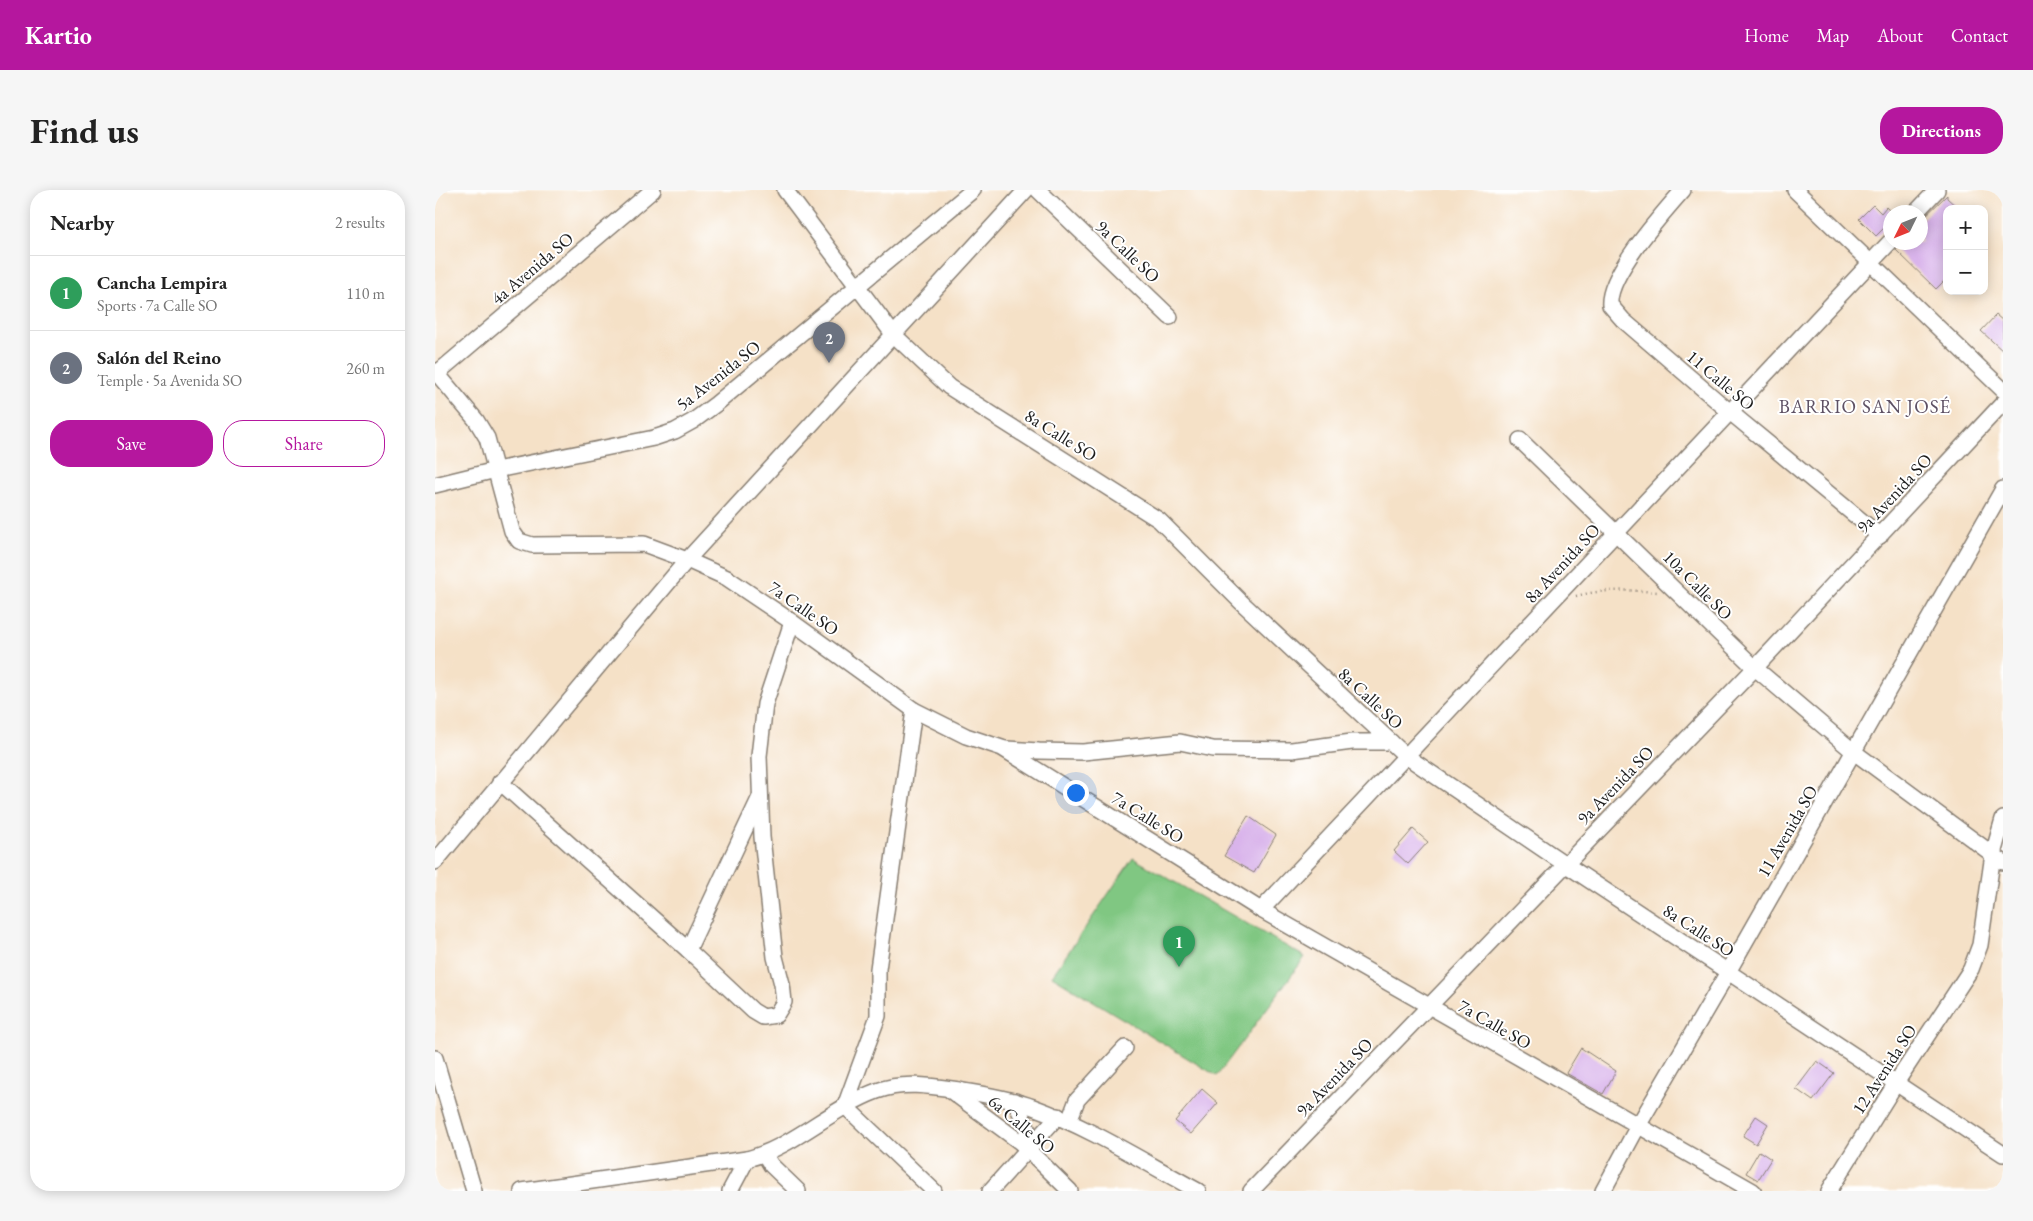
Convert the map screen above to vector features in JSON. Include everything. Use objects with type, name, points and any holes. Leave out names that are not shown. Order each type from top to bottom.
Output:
[{"type":"street","name":"4a Avenida SO","points":[[435,373],[653,190]]},
{"type":"street","name":"8a Calle SO","points":[[785,190],[893,334],[949,387],[1159,520],[1240,601],[1406,756],[1565,864],[2003,1154]]},
{"type":"street","name":"5a Avenida SO","points":[[435,485],[496,470],[633,444],[675,430],[693,421],[716,404],[973,190]]},
{"type":"street","points":[[435,862],[687,560],[1026,190]]},
{"type":"street","name":"9a Calle SO","points":[[1039,190],[1170,317]]},
{"type":"street","name":"11 Calle SO","points":[[1683,190],[1653,225],[1616,278],[1609,298],[1610,305],[1623,320],[1730,412],[1880,536]]},
{"type":"street","points":[[1795,190],[2003,390]]},
{"type":"street","points":[[1923,205],[1937,190]]},
{"type":"street","name":"8a Avenida SO","points":[[1261,910],[1883,250]]},
{"type":"street","name":"7a Calle SO","points":[[435,373],[481,428],[491,449],[512,531],[519,541],[532,545],[644,544],[727,578],[792,622],[914,710],[966,736],[1002,748],[1261,910],[1427,1007],[1753,1191]]},
{"type":"street","name":"9a Avenida SO","points":[[1251,1191],[1755,668],[2003,403]]},
{"type":"street","name":"10a Calle SO","points":[[1520,440],[1617,532],[1755,668],[1854,752],[1998,858]]},
{"type":"street","name":"11 Avenida SO","points":[[1603,1191],[1638,1126],[1729,972],[2003,489]]},
{"type":"street","points":[[500,782],[688,950],[753,1011],[763,1017],[776,1015],[784,1002],[782,984],[775,957],[762,837],[759,756],[765,704],[792,622]]},
{"type":"street","points":[[845,1106],[877,1016],[878,969],[914,710]]},
{"type":"street","points":[[1002,748],[1083,752],[1180,742],[1213,749],[1292,750],[1352,742],[1391,742]]},
{"type":"street","points":[[688,950],[761,795]]},
{"type":"street","name":"12 Avenida SO","points":[[1829,1191],[1971,968],[1980,945],[1998,858],[2003,819]]},
{"type":"street","points":[[990,1191],[1027,1150],[1063,1119],[1077,1100],[1125,1048]]},
{"type":"street","points":[[435,1058],[474,1191]]},
{"type":"street","points":[[523,1191],[765,1155],[845,1106],[877,1090],[892,1086],[917,1085],[947,1088],[1015,1101],[1063,1119],[1198,1191]]},
{"type":"street","name":"6a Calle SO","points":[[947,1088],[1020,1142],[1070,1191]]},
{"type":"street","points":[[1015,1101],[1027,1128],[1027,1150]]},
{"type":"street","points":[[845,1106],[934,1191]]},
{"type":"street","points":[[765,1155],[771,1165],[798,1191]]},
{"type":"street","points":[[730,1191],[747,1159]]},
{"type":"path","points":[[1574,597],[1591,592],[1629,590],[1679,593]]},
{"type":"green space","points":[[1133,858],[1305,957],[1217,1076],[1052,976]]},
{"type":"building","points":[[1947,195],[1947,198],[1955,205],[1943,205],[1943,282],[1936,289],[1896,250],[1928,250],[1928,213]]},
{"type":"building","points":[[1873,205],[1881,213],[1883,211],[1883,229],[1876,236],[1859,219]]},
{"type":"building","points":[[1996,315],[2003,321],[2003,351],[1981,331]]},
{"type":"building","points":[[1248,816],[1276,835],[1254,873],[1224,856]]},
{"type":"building","points":[[1413,829],[1428,842],[1408,864],[1394,851]]},
{"type":"building","points":[[1581,1048],[1616,1071],[1603,1094],[1566,1073]]},
{"type":"building","points":[[1817,1061],[1834,1073],[1813,1101],[1796,1089]]},
{"type":"building","points":[[1202,1089],[1218,1103],[1191,1134],[1175,1121]]},
{"type":"building","points":[[1756,1116],[1768,1124],[1756,1144],[1743,1136]]},
{"type":"building","points":[[1759,1151],[1771,1159],[1758,1180],[1746,1173]]},
{"type":"place","name":"Salón del Reino","points":[[829,363]]},
{"type":"place","name":"Cancha Lempira","points":[[1179,967]]},
{"type":"district","name":"BARRIO SAN JOSÉ","points":[[1865,406]]}]
